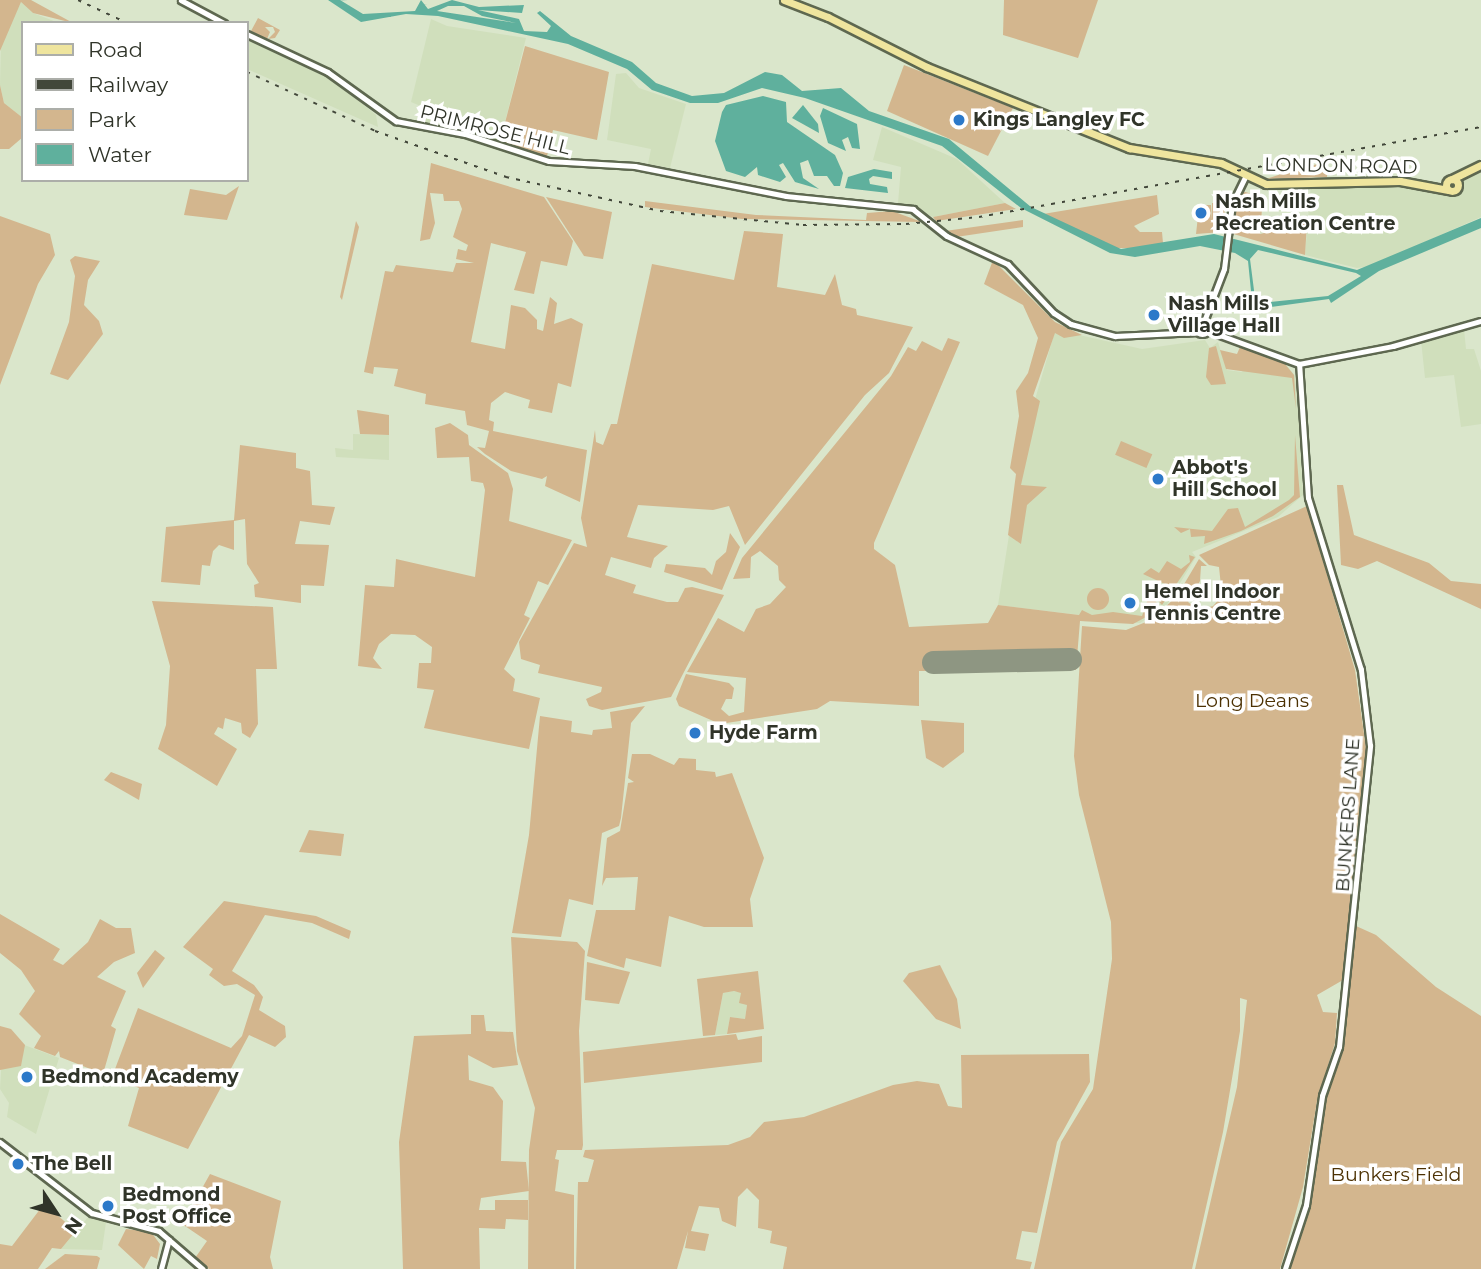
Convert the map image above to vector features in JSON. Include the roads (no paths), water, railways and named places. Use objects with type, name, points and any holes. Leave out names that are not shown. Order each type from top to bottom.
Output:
[{"type":"main road","name":"LONDON ROAD","points":[[784,0],[1090,136],[1129,148],[1221,163],[1245,177],[1269,184],[1373,181],[1431,184],[1450,180],[1481,165]]},
{"type":"main road","name":"LONDON ROAD","points":[[1459,186],[1469,172]]},
{"type":"main road","points":[[1448,190],[1450,180],[1459,186]]},
{"type":"main road","name":"LONDON ROAD","points":[[1431,184],[1448,190]]},
{"type":"main road","points":[[1448,190],[1459,186]]},
{"type":"street","points":[[181,0],[220,21]]},
{"type":"street","name":"PRIMROSE HILL","points":[[248,34],[328,72],[397,121],[466,134],[549,161],[649,169],[786,196],[896,205],[920,212],[947,236],[1009,264],[1054,313],[1071,324],[1115,336],[1198,332],[1204,335],[1209,331]]},
{"type":"street","points":[[1198,332],[1203,324],[1225,252],[1231,204],[1245,177]]},
{"type":"street","points":[[1203,324],[1209,331],[1299,364],[1393,346],[1481,321]]},
{"type":"street","name":"BUNKERS LANE","points":[[1284,1269],[1306,1205],[1322,1096],[1339,1047],[1370,746],[1361,670],[1308,498],[1299,364]]},
{"type":"street","points":[[0,1142],[93,1213],[114,1222],[154,1229],[203,1269]]},
{"type":"street","points":[[161,1269],[169,1240]]},
{"type":"water","points":[[328,0],[340,0],[363,14],[415,11],[421,0],[428,9],[452,0],[479,7],[524,5],[522,13],[478,10],[519,19],[524,31],[547,32],[551,26],[537,13],[540,11],[571,36],[632,62],[656,83],[692,96],[724,93],[765,72],[782,75],[802,91],[841,88],[869,111],[949,139],[1031,207],[1121,249],[1214,234],[1357,270],[1481,218],[1481,228],[1379,271],[1331,303],[1329,299],[1271,307],[1252,301],[1248,261],[1235,253],[1200,246],[1135,257],[1110,253],[1021,208],[942,146],[805,98],[762,88],[718,103],[690,103],[652,90],[627,69],[568,44],[438,16],[406,14],[361,22]],"holes":[[[448,6],[464,6],[482,16],[516,23],[437,11]],[[1258,250],[1356,273],[1361,276],[1328,296],[1270,302],[1255,298],[1250,259]]]},
{"type":"water","points":[[763,96],[786,102],[787,122],[835,155],[843,173],[840,186],[834,186],[827,176],[814,176],[808,160],[800,163],[803,178],[819,189],[795,182],[783,163],[779,165],[786,177],[780,182],[758,175],[757,167],[745,177],[726,171],[715,141],[722,112],[726,105]]},
{"type":"water","points":[[803,105],[818,124],[819,133],[792,118]]},
{"type":"water","points":[[823,108],[857,124],[860,149],[852,148],[848,137],[842,140],[846,151],[828,143],[820,116]]},
{"type":"water","points":[[874,169],[892,172],[892,179],[873,176],[869,179],[870,184],[887,187],[888,193],[845,188],[848,177]]},
{"type":"railway","points":[[78,0],[123,21]]},
{"type":"railway","points":[[248,72],[375,131],[506,177],[660,211],[803,225],[906,224],[979,217],[1481,127]]},
{"type":"place","name":"Kings Langley FC","points":[[959,120]]},
{"type":"place","name":"Nash Mills Recreation Centre","points":[[1201,213]]},
{"type":"place","name":"Nash Mills Village Hall","points":[[1154,315]]},
{"type":"place","name":"Abbot's Hill School","points":[[1158,479]]},
{"type":"place","name":"Hemel Indoor Tennis Centre","points":[[1130,603]]},
{"type":"place","name":"Hyde Farm","points":[[695,733]]},
{"type":"place","name":"Bedmond Academy","points":[[27,1077]]},
{"type":"place","name":"The Bell","points":[[18,1164]]},
{"type":"place","name":"Bedmond Post Office","points":[[108,1206]]},
{"type":"park label","name":"Long Deans","points":[[1252,701]]},
{"type":"park label","name":"Bunkers Field","points":[[1396,1175]]}]
